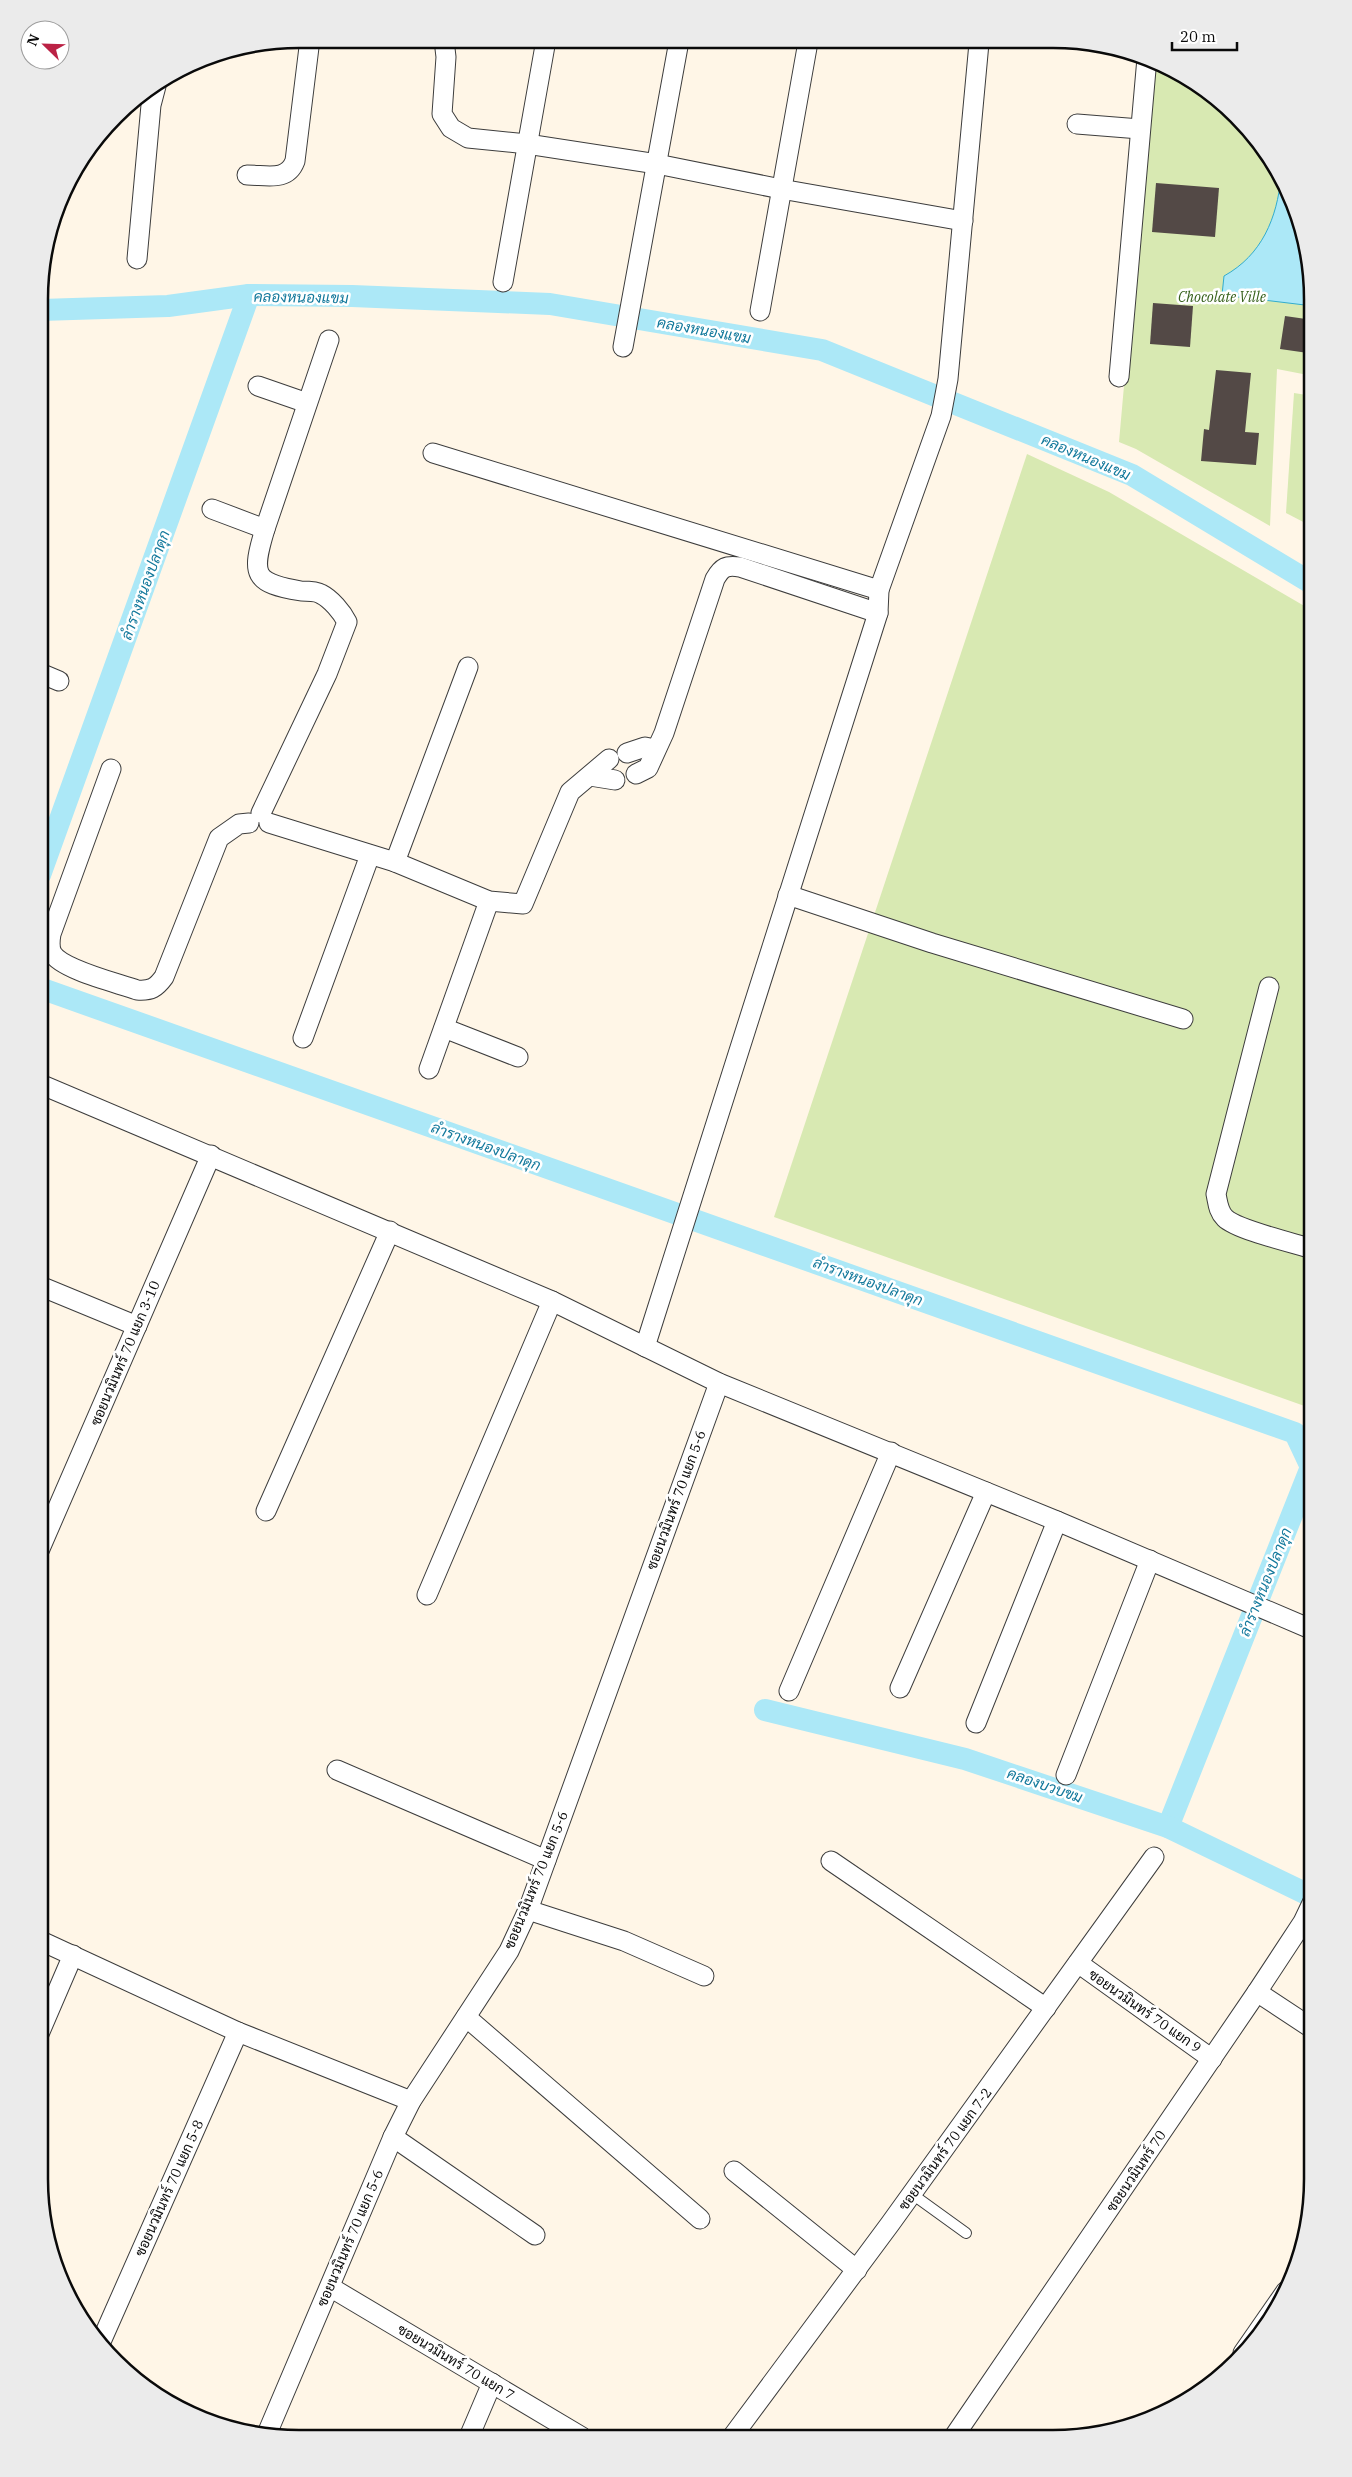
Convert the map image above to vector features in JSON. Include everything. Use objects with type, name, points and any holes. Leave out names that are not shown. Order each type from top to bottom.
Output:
[{"type":"street","points":[[247,175],[285,175],[291,170],[296,161],[309,48]]},
{"type":"street","points":[[445,48],[442,114],[451,128],[468,138],[527,144],[657,164],[780,189],[962,221]]},
{"type":"street","points":[[503,282],[545,48]]},
{"type":"street","points":[[623,347],[678,48]]},
{"type":"street","points":[[760,310],[780,189],[807,48]]},
{"type":"street","points":[[645,1346],[678,1237],[878,613],[880,590],[941,416],[948,379],[979,48]]},
{"type":"street","points":[[1119,377],[1145,66]]},
{"type":"street","points":[[137,259],[151,105],[154,93]]},
{"type":"street","points":[[1077,124],[1140,129]]},
{"type":"street","points":[[260,820],[326,674],[347,622],[342,613],[320,594],[273,586],[265,581],[258,571],[256,556],[329,340]]},
{"type":"street","points":[[258,386],[307,403]]},
{"type":"street","points":[[433,453],[880,590]]},
{"type":"street","points":[[212,509],[265,529]]},
{"type":"street","points":[[636,774],[648,768],[655,749],[664,733],[715,579],[721,569],[729,565],[740,566],[878,613]]},
{"type":"street","points":[[395,862],[468,667]]},
{"type":"street","points":[[48,676],[59,681]]},
{"type":"street","points":[[627,753],[645,747],[655,749]]},
{"type":"street","points":[[111,769],[49,944],[52,953],[62,963],[137,990],[148,991],[157,987],[164,977],[219,838],[238,824],[260,820],[395,862],[490,901],[523,904],[570,792],[609,760]]},
{"type":"street","points":[[590,776],[615,780]]},
{"type":"street","points":[[303,1038],[370,855]]},
{"type":"street","points":[[788,895],[932,943],[1183,1019]]},
{"type":"street","points":[[429,1069],[490,901]]},
{"type":"street","points":[[1269,988],[1216,1194],[1219,1210],[1226,1220],[1239,1226],[1304,1246]]},
{"type":"street","points":[[444,1028],[518,1057]]},
{"type":"street","points":[[48,1087],[552,1301],[719,1383],[891,1452],[1304,1626]]},
{"type":"street","name":"ซอยนวมินทร์ 70 แยก 3-10","points":[[48,1529],[211,1155]]},
{"type":"street","points":[[266,1511],[390,1231]]},
{"type":"street","points":[[48,1289],[137,1326]]},
{"type":"street","points":[[427,1594],[552,1301]]},
{"type":"street","name":"ซอยนวมินทร์ 70 แยก 5-6","points":[[270,2427],[393,2137],[411,2101],[510,1951],[528,1910],[719,1383]]},
{"type":"street","points":[[789,1691],[891,1452]]},
{"type":"street","points":[[900,1688],[986,1492]]},
{"type":"street","points":[[976,1723],[1057,1522]]},
{"type":"street","points":[[1066,1775],[1150,1560]]},
{"type":"street","points":[[337,1770],[546,1860]]},
{"type":"street","name":"ซอยนวมินทร์ 70 แยก 7-2","points":[[737,2430],[857,2270],[1154,1857]]},
{"type":"street","points":[[831,1860],[1046,2008]]},
{"type":"street","points":[[528,1910],[624,1941],[704,1976]]},
{"type":"street","name":"ซอยนวมินทร์ 70","points":[[959,2430],[1258,1992],[1304,1920]]},
{"type":"street","points":[[48,1944],[238,2032],[411,2101]]},
{"type":"street","points":[[48,2013],[73,1955]]},
{"type":"street","name":"ซอยนวมินทร์ 70 แยก 9","points":[[1078,1963],[1212,2059]]},
{"type":"street","points":[[1258,1992],[1304,2023]]},
{"type":"street","points":[[466,2017],[700,2219]]},
{"type":"street","name":"ซอยนวมินทร์ 70 แยก 5-8","points":[[103,2336],[238,2032]]},
{"type":"street","points":[[393,2137],[535,2235]]},
{"type":"street","points":[[734,2172],[857,2270]]},
{"type":"street","name":"ซอยนวมินทร์ 70 แยก 7","points":[[330,2287],[570,2430]]},
{"type":"street","points":[[472,2430],[492,2383]]},
{"type":"lane","points":[[912,2194],[966,2233]]},
{"type":"green space","name":"Chocolate Ville","points":[[1152,68],[1193,90],[1231,121],[1253,146],[1279,188],[1291,218],[1300,250],[1304,282],[1304,374],[1277,369],[1270,526],[1136,449],[1119,442]]},
{"type":"green space","points":[[1294,393],[1304,395],[1304,522],[1286,513]]},
{"type":"green space","points":[[1027,454],[1109,492],[1304,606],[1304,1406],[774,1217]]},
{"type":"water","points":[[1279,189],[1291,218],[1300,250],[1304,282],[1304,305],[1222,295],[1224,276],[1248,257],[1258,246],[1265,234],[1276,207]]},
{"type":"building","points":[[1156,183],[1219,188],[1215,237],[1152,232]]},
{"type":"building","points":[[1153,303],[1193,306],[1190,347],[1150,344]]},
{"type":"building","points":[[1285,316],[1304,319],[1304,352],[1280,349]]},
{"type":"building","points":[[1216,370],[1251,373],[1245,432],[1259,433],[1256,465],[1201,461],[1204,429],[1209,430]]},
{"type":"waterway","name":"คลองหนองแขม","points":[[48,310],[168,306],[249,295],[352,296],[550,304],[822,350],[1132,475],[1304,579]]},
{"type":"waterway","name":"ลำรางหนองปลาดุก","points":[[48,853],[249,295]]},
{"type":"waterway","name":"ลำรางหนองปลาดุก","points":[[48,991],[1295,1433],[1304,1452]]},
{"type":"waterway","name":"ลำรางหนองปลาดุก","points":[[1168,1827],[1304,1485]]},
{"type":"waterway","name":"คลองบวบขม","points":[[765,1710],[965,1759],[1168,1827],[1304,1893]]}]
